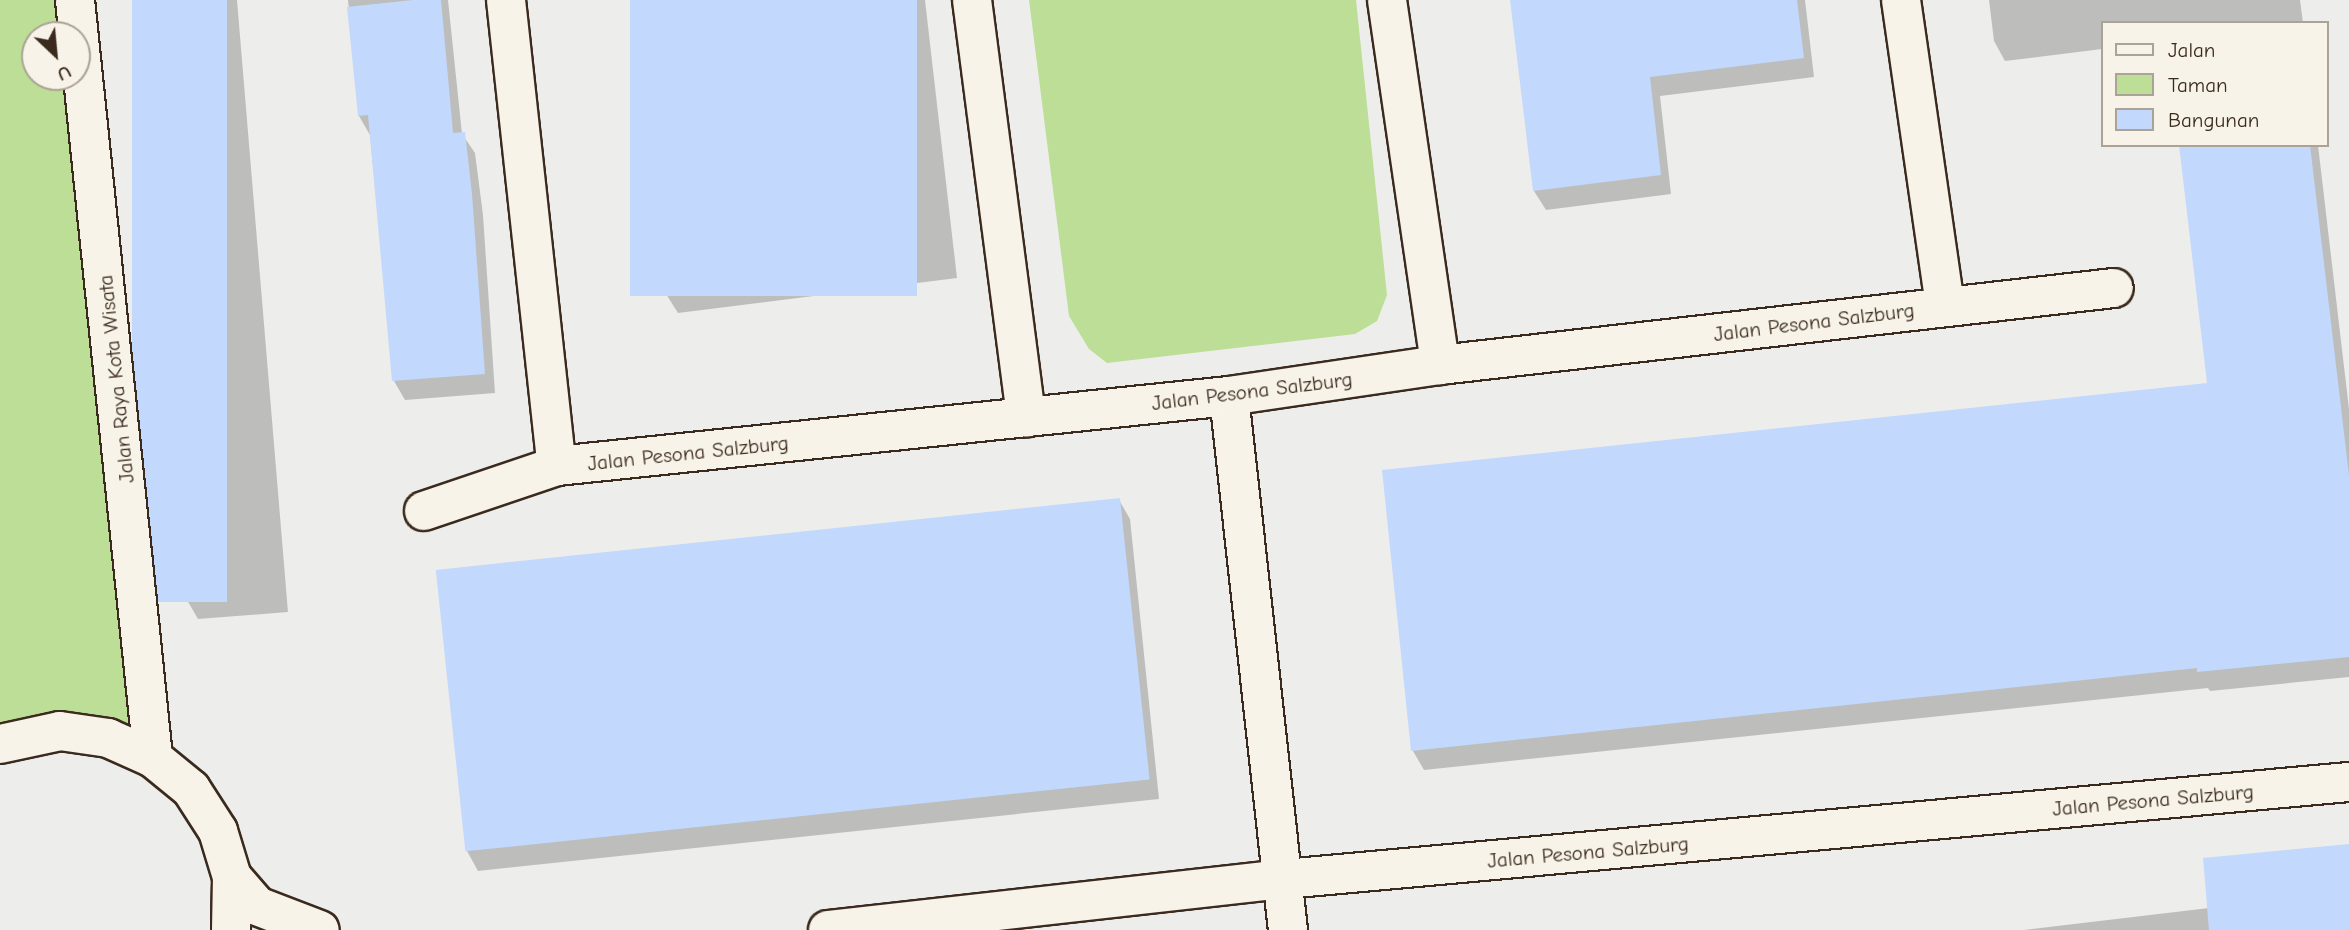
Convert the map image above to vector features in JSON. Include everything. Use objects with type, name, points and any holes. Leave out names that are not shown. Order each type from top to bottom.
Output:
[{"type":"street","name":"Jalan Raya Kota Wisata","points":[[75,0],[153,758]]},
{"type":"street","name":"Jalan Pesona Salzburg","points":[[506,0],[557,466]]},
{"type":"street","points":[[972,0],[1026,418]]},
{"type":"street","points":[[1387,0],[1440,365]]},
{"type":"street","name":"Jalan Pesona Salzburg","points":[[1901,0],[1945,307]]},
{"type":"street","name":"Jalan Pesona Salzburg","points":[[424,511],[557,466],[1229,396],[1440,365],[2114,288]]},
{"type":"street","points":[[1229,396],[1285,879],[1288,930]]},
{"type":"street","points":[[0,744],[60,732],[108,738],[153,758],[198,799],[218,831],[232,877],[231,930]]},
{"type":"street","name":"Jalan Pesona Salzburg","points":[[828,930],[1285,879],[2349,782]]},
{"type":"street","points":[[232,877],[257,906],[320,930]]},
{"type":"green space","points":[[0,0],[74,0],[76,21],[21,21],[21,91],[83,91],[153,758],[0,744]]},
{"type":"green space","points":[[1029,0],[1356,0],[1387,295],[1377,321],[1355,334],[1107,363],[1089,349],[1069,316]]},
{"type":"building","points":[[132,0],[227,0],[227,602],[132,602]]},
{"type":"building","points":[[441,0],[453,133],[465,132],[485,374],[392,381],[368,115],[358,116],[347,7]]},
{"type":"building","points":[[630,0],[917,0],[917,296],[630,296]]},
{"type":"building","points":[[1510,0],[1797,0],[1804,58],[1650,77],[1661,175],[1533,191]]},
{"type":"building","points":[[2179,147],[2310,147],[2349,475],[2349,657],[2197,672],[2197,668],[1411,751],[1382,470],[2207,383]]},
{"type":"building","points":[[1120,498],[1150,779],[465,851],[436,570]]},
{"type":"building","points":[[2349,844],[2349,930],[2209,930],[2203,858]]}]
